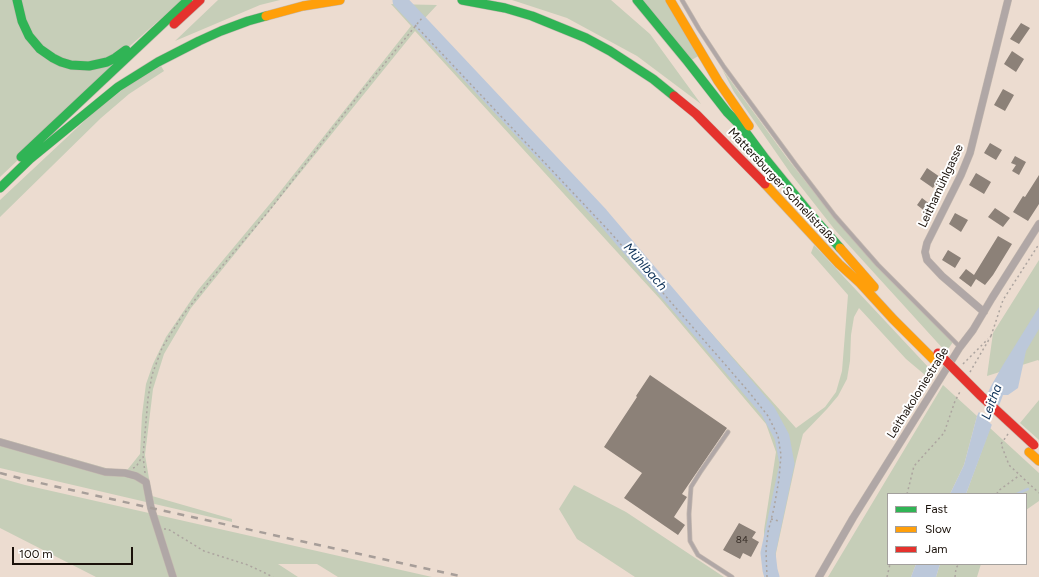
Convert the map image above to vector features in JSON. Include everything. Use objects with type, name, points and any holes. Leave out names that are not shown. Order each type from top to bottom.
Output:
[{"type":"highway","points":[[17,0],[20,14],[29,36],[37,45],[53,58],[71,65],[89,66],[107,62],[115,58],[182,0]]},
{"type":"highway","points":[[0,177],[188,0]]},
{"type":"highway","points":[[0,188],[200,0]]},
{"type":"highway","points":[[30,159],[118,87],[158,62],[199,41],[248,21],[303,6],[340,0]]},
{"type":"highway","name":"Mattersburger Schnellstraße","points":[[462,0],[505,8],[558,26],[610,50],[653,79],[696,114],[718,135],[839,264],[860,283],[893,319],[936,357],[1034,449],[1039,461]]},
{"type":"highway","name":"Mattersburger Schnellstraße","points":[[636,0],[655,21],[727,112],[741,126],[778,175],[812,216],[936,357]]},
{"type":"highway","points":[[670,0],[718,81],[768,154],[778,175]]},
{"type":"highway","points":[[727,112],[736,130],[760,161],[860,283]]},
{"type":"street","name":"Leithamühlgasse","points":[[984,312],[942,276],[927,260],[925,252],[927,243],[961,175],[970,153],[1008,0]]},
{"type":"street","name":"Leithakoloniestraße","points":[[819,577],[853,518],[1039,224]]},
{"type":"street","points":[[0,442],[105,472],[125,473],[136,476],[146,482],[151,508],[173,577]]},
{"type":"lane","points":[[682,0],[724,67],[835,216],[878,265],[960,347]]},
{"type":"lane","points":[[728,432],[691,487],[689,514],[690,541],[698,555],[732,577]]},
{"type":"path","points":[[146,482],[143,456],[148,398],[152,375],[162,348],[180,318],[268,212],[421,18]]},
{"type":"path","points":[[415,25],[610,232],[749,392],[768,416],[778,436],[781,455],[779,479],[772,519],[768,532],[766,550],[767,577]]},
{"type":"path","points":[[968,377],[991,336],[1003,300],[1039,244]]},
{"type":"path","points":[[961,366],[991,336]]},
{"type":"path","points":[[907,493],[914,466],[944,433],[955,402],[962,389]]},
{"type":"path","points":[[1008,434],[1001,444],[1009,465],[1039,493]]},
{"type":"path","points":[[125,473],[136,467],[143,456]]},
{"type":"path","points":[[997,493],[1020,475]]},
{"type":"path","points":[[772,519],[779,521]]},
{"type":"path","points":[[158,530],[168,529],[204,551],[248,565],[273,577]]},
{"type":"path","points":[[887,577],[890,565]]},
{"type":"path","points":[[955,577],[956,568],[958,565]]},
{"type":"green space","points":[[0,0],[182,0],[122,53],[108,75],[0,177]]},
{"type":"green space","points":[[218,0],[280,0],[260,5],[175,41]]},
{"type":"green space","points":[[512,0],[611,0],[650,34],[701,104],[637,56],[567,18]]},
{"type":"green space","points":[[637,0],[670,0],[702,54],[688,62]]},
{"type":"green space","points":[[391,4],[437,5],[424,19],[639,252],[796,428],[825,407],[836,392],[842,371],[848,295],[811,253],[814,245],[930,369],[925,375],[906,359],[859,308],[854,317],[847,379],[838,396],[803,434],[776,553],[776,569],[779,577],[764,577],[764,530],[776,452],[766,424],[660,299],[415,31],[191,308],[164,354],[153,389],[145,455],[152,496],[232,519],[232,522],[0,468],[0,438],[120,472],[128,469],[140,454],[142,415],[146,384],[153,364],[166,337],[198,290],[279,193],[411,26]]},
{"type":"green space","points":[[161,66],[164,71],[129,94],[101,118],[0,217],[0,200],[95,111],[125,88]]},
{"type":"green space","points":[[722,69],[787,158],[832,215],[878,268],[953,342],[946,352],[835,230],[791,174],[734,92]]},
{"type":"green space","points":[[1039,260],[1039,361],[1038,360],[987,376],[993,333]]},
{"type":"green space","points":[[943,385],[977,416],[964,465],[950,493],[887,493],[887,565],[916,565],[911,577],[828,577]]},
{"type":"green space","points":[[1039,400],[1039,440],[1020,423]]},
{"type":"green space","points":[[990,428],[1039,473],[1039,501],[1027,509],[1027,493],[966,493]]},
{"type":"green space","points":[[0,478],[25,485],[432,577],[338,577],[317,564],[278,564],[298,577],[96,577],[0,528]]},
{"type":"green space","points":[[574,485],[626,512],[724,577],[635,577],[577,539],[559,509]]},
{"type":"green space","points":[[940,565],[981,565],[977,577],[936,577]]},
{"type":"water","name":"Leitha","points":[[1039,307],[1039,329],[1026,351],[1018,388],[1008,395],[1003,395],[966,493],[950,493],[964,465],[977,416],[1003,365]]},
{"type":"water","points":[[916,565],[940,565],[936,577],[911,577]]},
{"type":"pier","points":[[985,394],[1000,408],[993,426],[978,411]]},
{"type":"building","points":[[1021,23],[1030,28],[1019,44],[1010,39]]},
{"type":"building","points":[[1012,51],[1024,59],[1016,72],[1004,64]]},
{"type":"building","points":[[1003,89],[1014,95],[1005,111],[994,105]]},
{"type":"building","points":[[990,143],[1002,150],[996,160],[984,153]]},
{"type":"building","points":[[1015,156],[1026,162],[1019,175],[1012,171],[1016,165],[1011,163]]},
{"type":"building","points":[[927,168],[940,177],[933,188],[920,179]]},
{"type":"building","points":[[976,173],[991,182],[984,194],[969,185]]},
{"type":"building","points":[[1039,175],[1039,204],[1028,221],[1013,212]]},
{"type":"building","points":[[922,198],[931,205],[926,212],[917,205]]},
{"type":"building","points":[[995,208],[1010,218],[1003,227],[988,217]]},
{"type":"building","points":[[955,213],[968,220],[961,232],[949,224]]},
{"type":"building","points":[[998,236],[1012,244],[985,285],[976,279],[971,287],[959,278],[966,269],[974,275]]},
{"type":"building","points":[[948,250],[961,258],[955,268],[942,260]]},
{"type":"building","points":[[650,375],[727,428],[682,494],[687,497],[674,517],[685,525],[678,535],[624,498],[642,473],[604,447]]},
{"type":"building","points":[[739,523],[756,532],[752,538],[759,542],[751,557],[743,553],[740,559],[723,550]]},
{"type":"waterway","name":"Mühlbach","points":[[400,1],[601,215],[768,411],[782,437],[787,464],[768,553],[772,577]]},
{"type":"waterway","points":[[1019,493],[1028,489]]},
{"type":"railway","points":[[0,473],[464,577]]},
{"type":"traffic: fast","points":[[17,0],[22,21],[29,36],[40,49],[61,62],[71,65],[89,66],[107,62],[126,50]]},
{"type":"traffic: fast","points":[[21,157],[188,0]]},
{"type":"traffic: fast","points":[[462,0],[505,8],[532,16],[586,38],[610,51],[653,79],[674,96]]},
{"type":"traffic: fast","points":[[637,0],[727,112],[741,126],[812,216],[840,248]]},
{"type":"traffic: fast","points":[[0,188],[30,159],[118,87],[158,62],[199,41],[221,31],[266,16]]},
{"type":"traffic: slow","points":[[266,16],[303,6],[340,0]]},
{"type":"traffic: slow","points":[[670,0],[718,81],[749,126]]},
{"type":"traffic: slow","points":[[765,184],[839,264],[860,283],[934,360]]},
{"type":"traffic: slow","points":[[840,248],[874,287]]},
{"type":"traffic: slow","points":[[1029,452],[1039,461]]},
{"type":"traffic: jam","points":[[174,24],[200,0]]},
{"type":"traffic: jam","points":[[674,96],[696,114],[765,184]]},
{"type":"traffic: jam","points":[[938,353],[981,396],[1034,445]]}]
